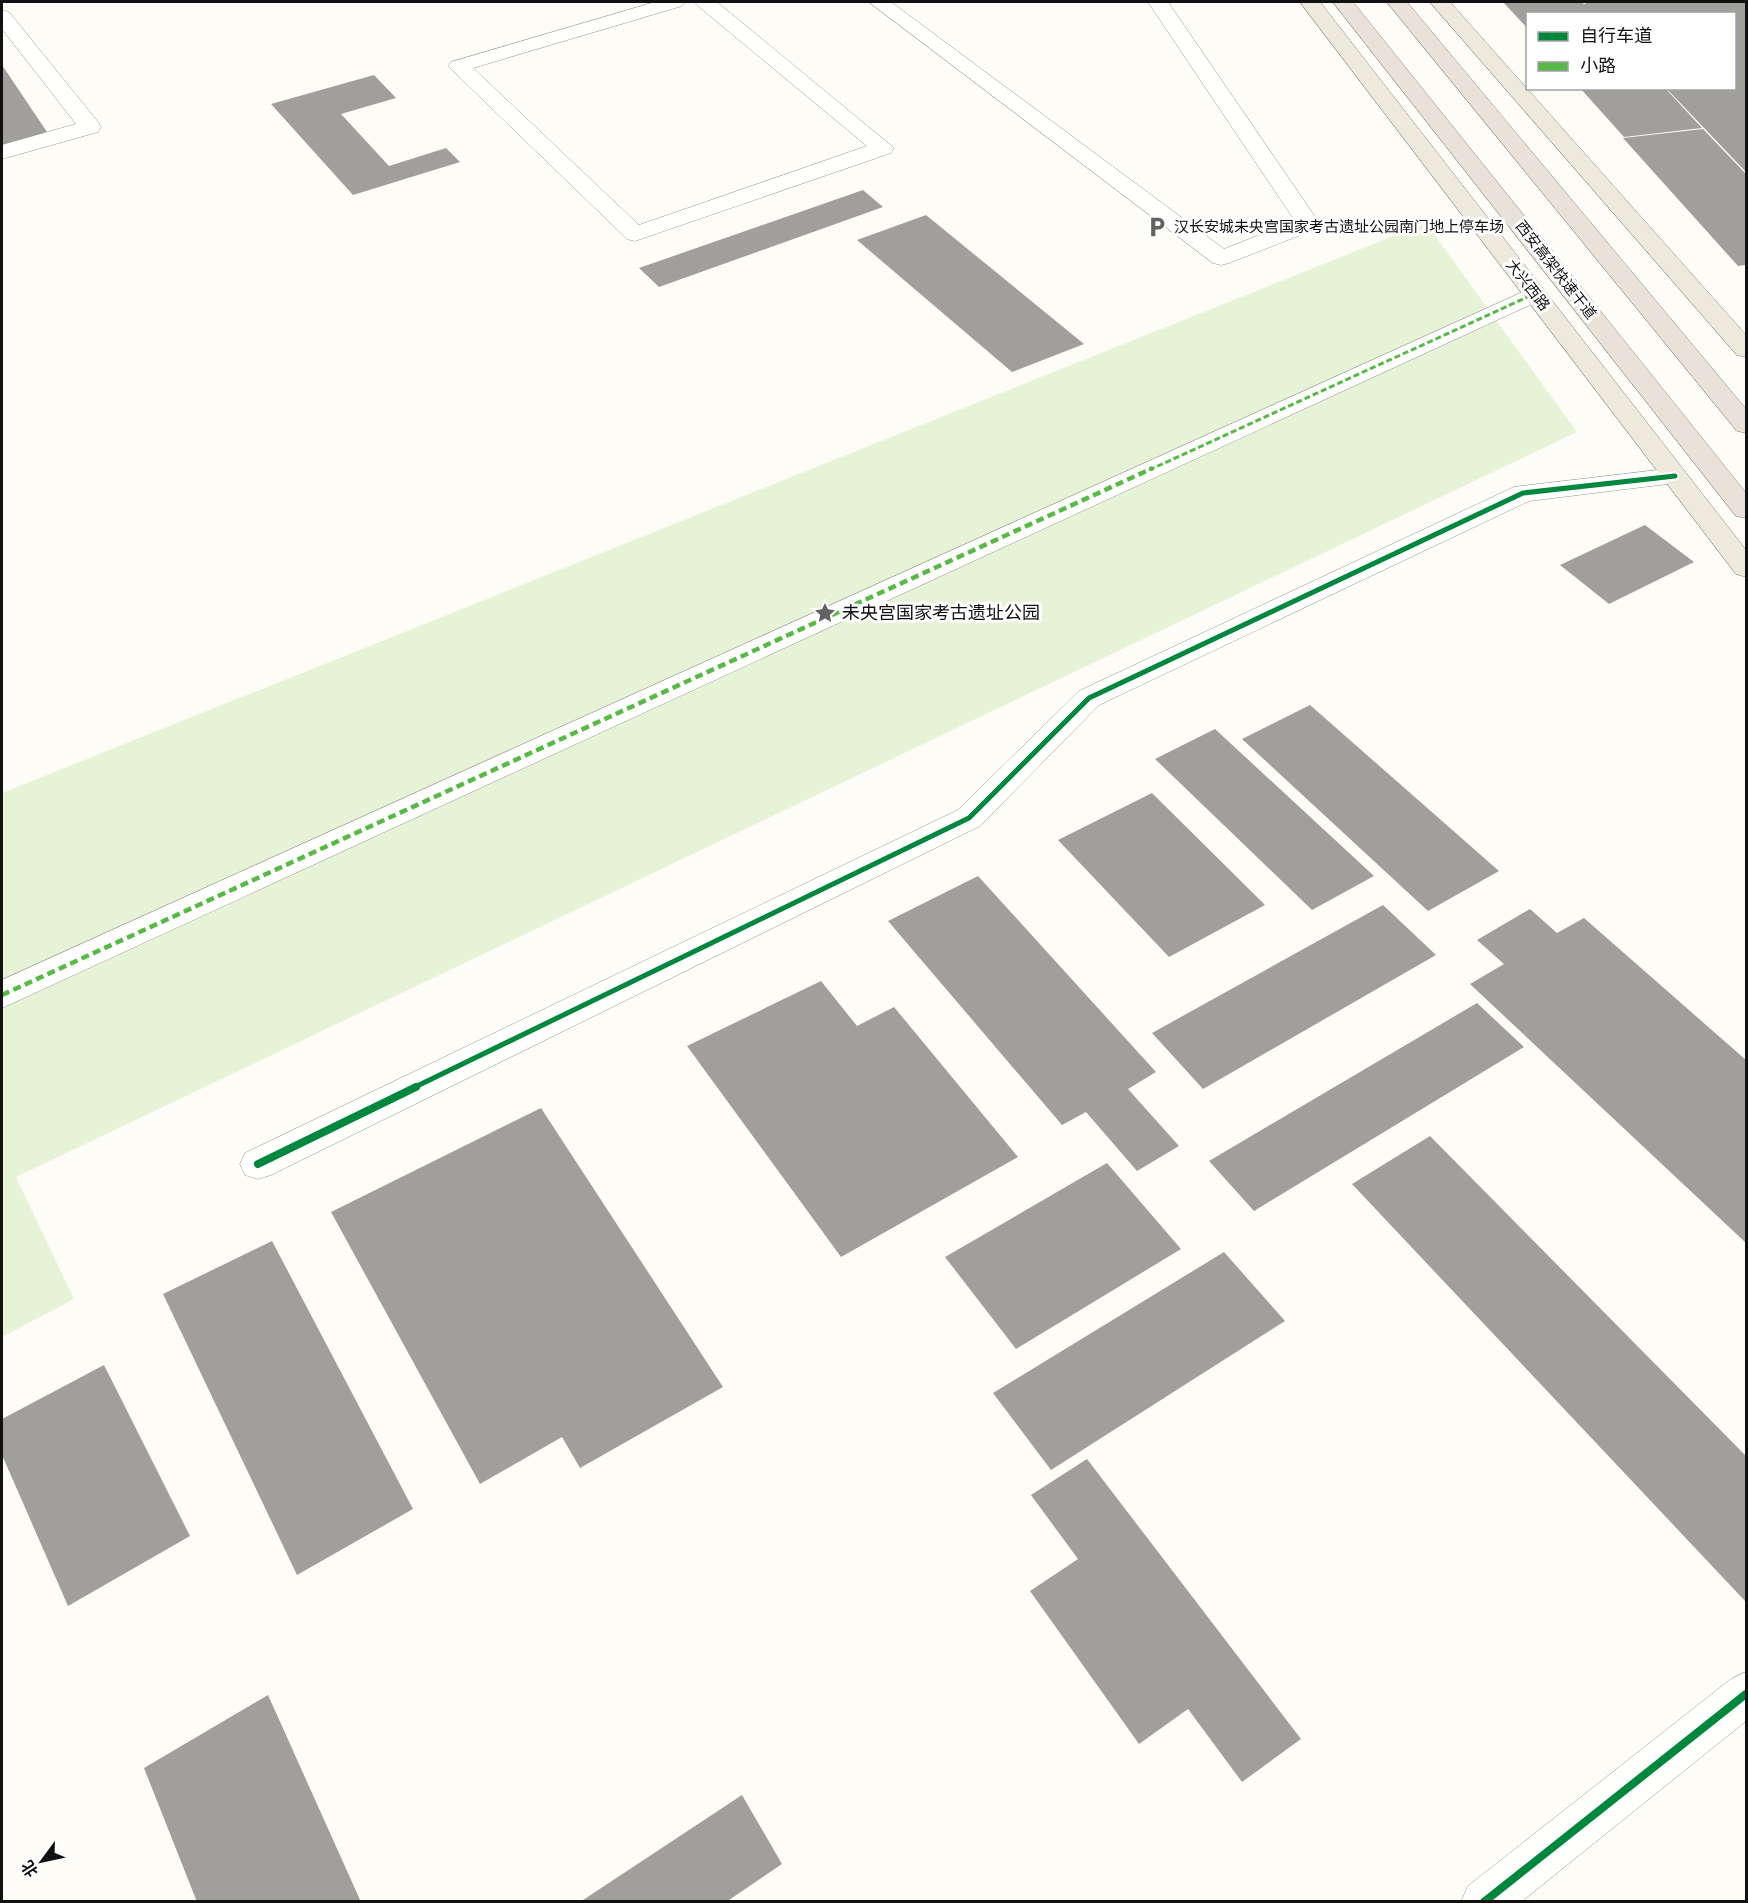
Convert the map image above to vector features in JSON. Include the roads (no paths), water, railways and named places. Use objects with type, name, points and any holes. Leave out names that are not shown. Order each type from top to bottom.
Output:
[{"type":"highway","name":"西安高架快速干道","points":[[1343,2],[1746,510]]},
{"type":"highway","points":[[1397,2],[1746,425]]},
{"type":"main road","name":"大兴西路","points":[[1310,2],[1746,568]]},
{"type":"main road","points":[[1440,2],[1746,350]]},
{"type":"street","points":[[675,2],[458,66],[635,234],[883,148],[705,2]]},
{"type":"street","points":[[879,2],[1221,258],[1308,224],[1158,2]]},
{"type":"street","points":[[2,16],[90,127],[2,152]]},
{"type":"street","points":[[2,995],[1534,294]]},
{"type":"street","points":[[258,1164],[969,818],[1089,698],[1523,493],[1675,476]]},
{"type":"street","points":[[1484,1902],[1746,1694]]},
{"type":"place","name":"汉长安城未央宫国家考古遗址公园南门地上停车场","points":[[1157,227]]},
{"type":"place","name":"未央宫国家考古遗址公园","points":[[825,613]]}]
